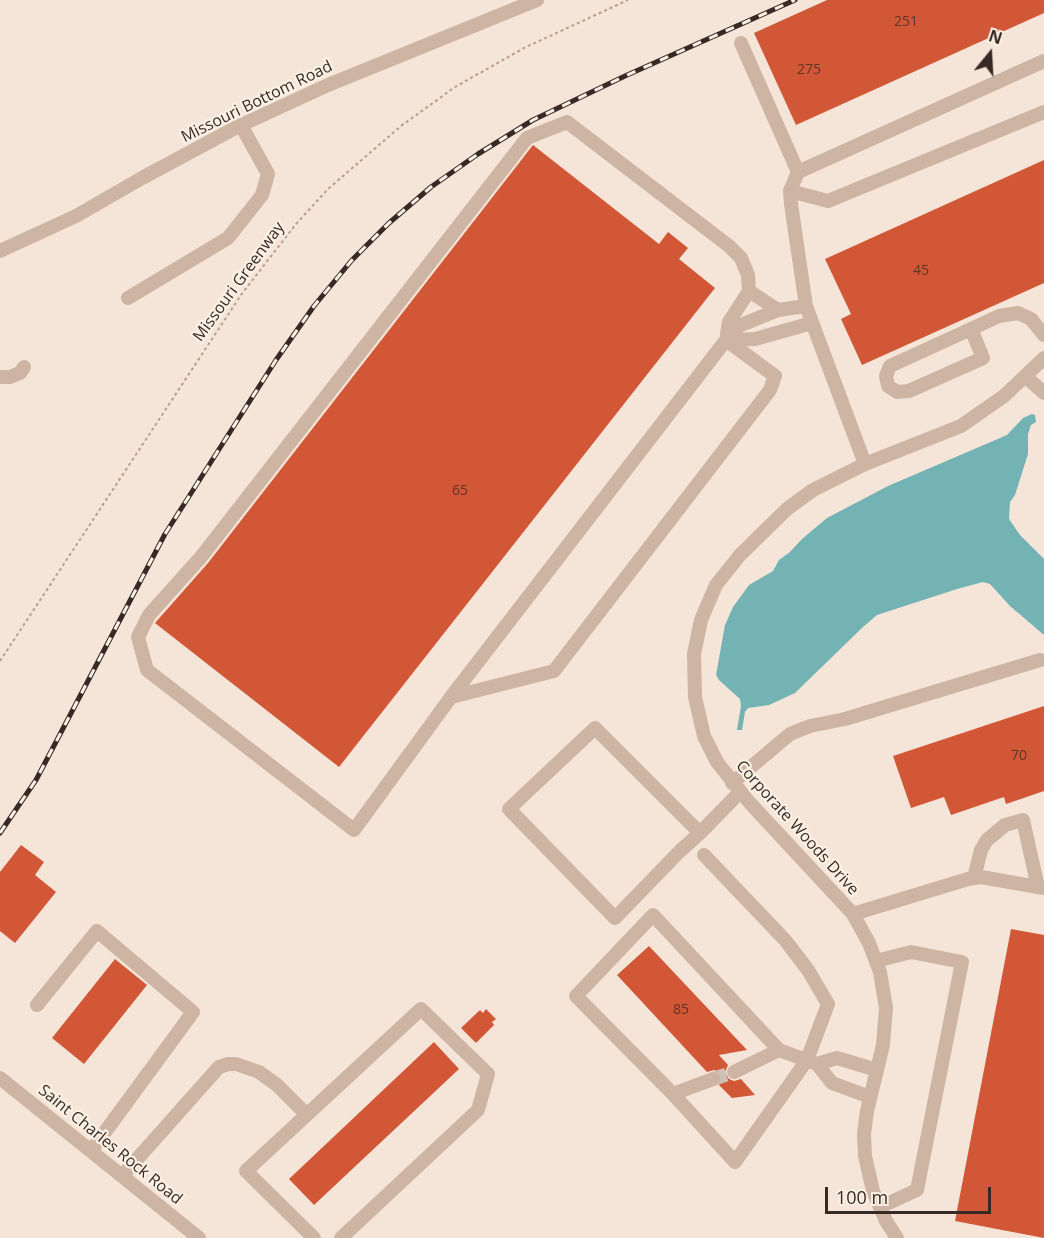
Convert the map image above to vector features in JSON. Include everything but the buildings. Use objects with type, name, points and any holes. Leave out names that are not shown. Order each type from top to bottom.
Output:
[{"type":"street","name":"Missouri Bottom Road","points":[[0,251],[76,216],[241,125],[328,85],[537,0]]},
{"type":"street","points":[[741,43],[798,172]]},
{"type":"street","points":[[865,464],[806,306],[790,191],[798,172],[1044,61]]},
{"type":"street","points":[[790,191],[828,201],[1044,112]]},
{"type":"street","points":[[726,340],[729,322],[749,291],[748,275],[741,258],[729,246],[567,122],[527,138],[201,557],[149,615],[138,637],[147,670],[354,831],[451,697],[726,340],[736,327],[778,310],[806,306]]},
{"type":"street","points":[[128,298],[228,238],[262,195],[267,174],[241,125]]},
{"type":"street","points":[[749,291],[778,310]]},
{"type":"street","points":[[971,329],[982,358],[909,391],[897,392],[888,386],[886,376],[890,366],[999,316],[1017,313],[1031,319],[1044,335]]},
{"type":"street","points":[[726,340],[754,339],[812,323]]},
{"type":"street","points":[[451,697],[554,671],[770,390],[775,376],[726,340]]},
{"type":"street","name":"Corporate Woods Drive","points":[[897,1238],[886,1221],[873,1191],[865,1156],[864,1134],[870,1096],[883,1045],[886,1008],[880,972],[869,943],[853,914],[736,788],[717,762],[704,736],[695,697],[694,654],[701,620],[716,585],[740,555],[788,509],[813,490],[865,464],[961,426],[984,411],[1044,358]]},
{"type":"street","points":[[0,377],[20,374],[24,367]]},
{"type":"street","points":[[1025,376],[1044,393]]},
{"type":"street","points":[[700,833],[595,728],[509,809],[615,918],[700,833],[736,788],[790,734],[810,726],[845,719],[1040,660]]},
{"type":"street","points":[[853,914],[981,877],[1041,888],[1023,820],[1005,825],[987,840],[981,850],[974,878]]},
{"type":"street","points":[[704,855],[785,940],[808,970],[828,1004],[812,1062],[735,1162],[673,1094],[576,996],[653,915],[779,1050],[812,1062],[832,1083],[870,1096]]},
{"type":"street","points":[[37,1005],[97,931],[194,1012],[91,1150]]},
{"type":"street","points":[[876,961],[911,952],[962,962],[917,1190],[880,1207]]},
{"type":"street","points":[[314,1238],[246,1171],[421,1009],[488,1074],[478,1110],[341,1238]]},
{"type":"street","points":[[734,1072],[779,1050]]},
{"type":"street","points":[[812,1062],[837,1058],[877,1070]]},
{"type":"street","points":[[122,1176],[219,1067],[228,1064],[249,1067],[269,1078],[306,1114]]},
{"type":"street","name":"Saint Charles Rock Road","points":[[0,1078],[198,1238]]},
{"type":"street","points":[[673,1094],[713,1079]]},
{"type":"path","name":"Missouri Greenway","points":[[0,661],[241,295],[296,224],[328,189],[401,126],[455,87],[526,46],[628,0]]},
{"type":"water","points":[[1035,415],[1036,422],[1031,425],[1028,434],[1028,454],[1015,495],[1010,502],[1009,519],[1020,535],[1044,559],[1044,635],[1010,606],[990,584],[983,582],[957,589],[877,615],[795,693],[769,705],[748,708],[745,712],[742,730],[737,730],[740,699],[716,675],[725,625],[733,607],[749,585],[773,571],[779,560],[827,518],[888,486],[1007,435],[1023,418]]},
{"type":"tunnel","points":[[713,1079],[734,1072]]},
{"type":"railway","points":[[0,833],[36,780],[165,534],[276,360],[314,306],[352,260],[389,223],[431,187],[533,120],[795,0]]}]
